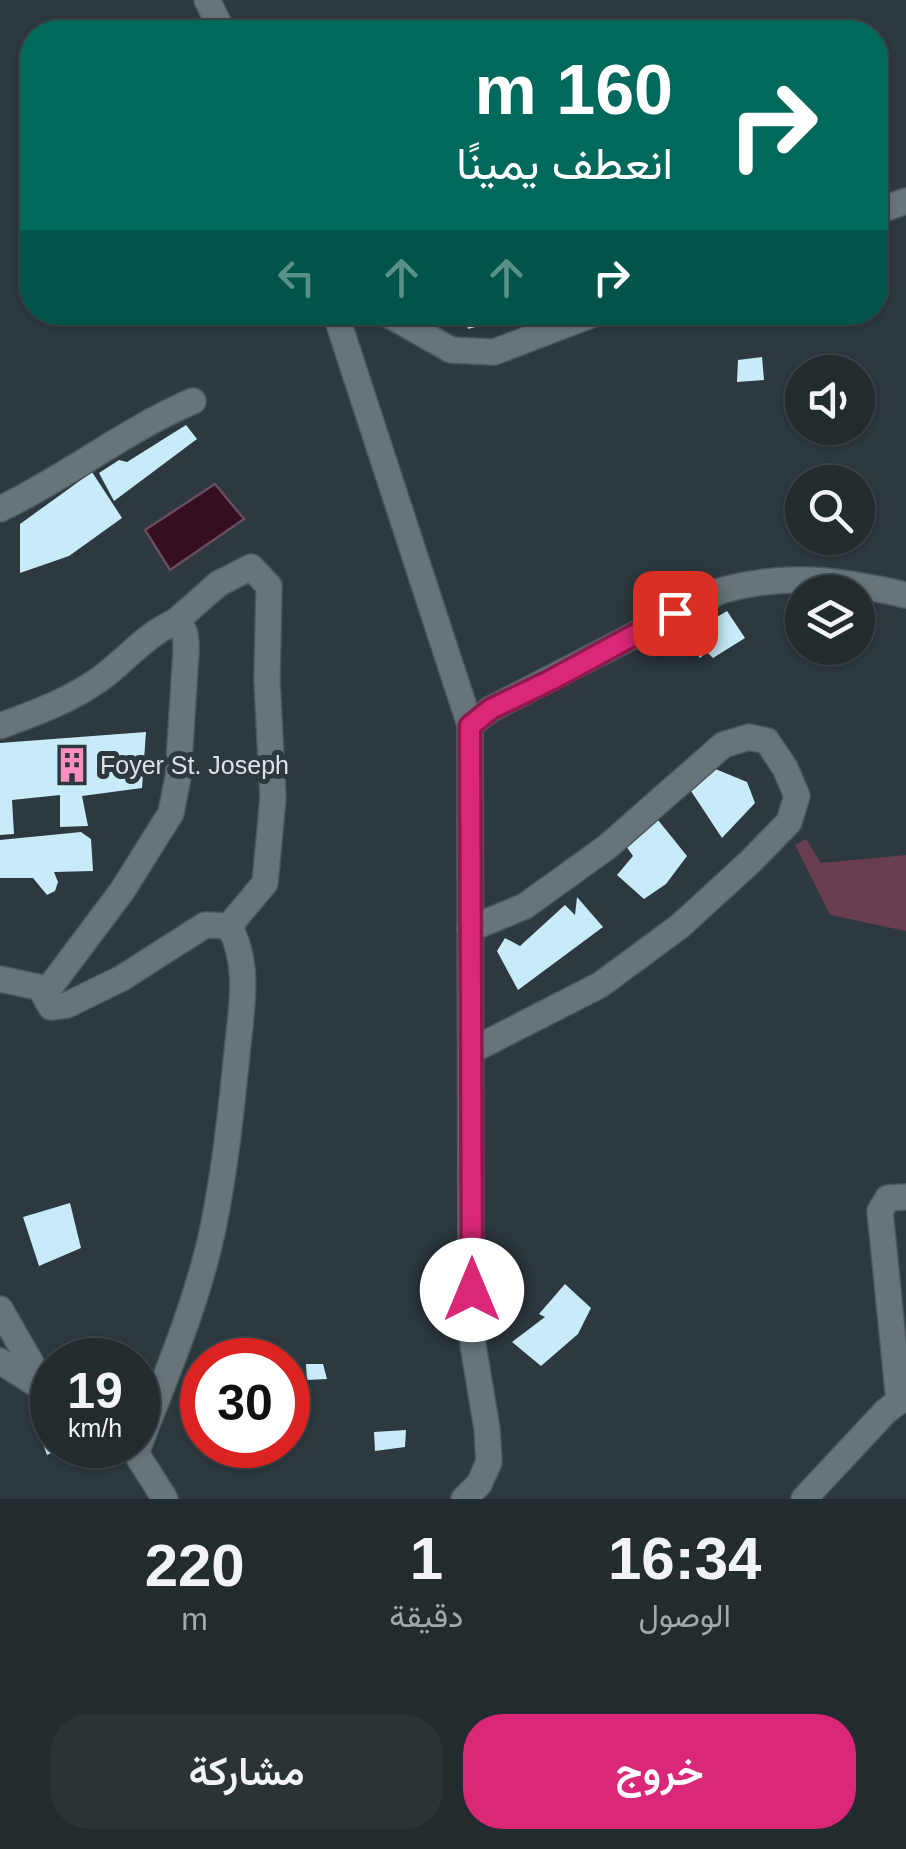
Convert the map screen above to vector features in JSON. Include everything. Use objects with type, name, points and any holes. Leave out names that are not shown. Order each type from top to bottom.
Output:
[{"type":"street","points":[[339,325],[470,726],[473,1346],[490,1462],[480,1484],[464,1499]]},
{"type":"street","points":[[407,325],[451,350],[494,352],[564,325]]},
{"type":"street","points":[[0,510],[97,456],[149,420],[193,401]]},
{"type":"street","points":[[0,726],[62,702],[100,679],[218,584],[251,567],[269,586],[267,680],[273,798],[265,883],[229,926]]},
{"type":"street","points":[[470,726],[491,709],[720,591],[757,580],[796,579],[844,581],[906,596]]},
{"type":"street","points":[[174,622],[186,634],[186,652],[178,777],[170,813],[122,891],[44,995],[51,1007],[67,1005],[122,978],[205,925],[229,926]]},
{"type":"street","points":[[470,929],[525,906],[607,848],[723,745],[749,737],[767,740],[785,768],[797,796],[789,822],[752,862],[680,926],[600,985],[471,1051]]},
{"type":"street","points":[[160,1384],[175,1352],[212,1232],[229,1133],[244,986],[238,942],[229,926]]},
{"type":"street","points":[[0,979],[47,989]]},
{"type":"street","points":[[804,1499],[902,1400],[880,1211],[888,1198],[906,1197]]},
{"type":"street","points":[[0,1309],[30,1359]]},
{"type":"street","points":[[0,1360],[30,1379]]},
{"type":"street","points":[[143,1468],[165,1499]]},
{"type":"shaded area","points":[[215,484],[244,519],[170,570],[145,530]]},
{"type":"shaded area","points":[[806,839],[821,863],[906,855],[906,931],[830,915],[795,845]]},
{"type":"building","points":[[762,357],[764,380],[737,382],[738,360]]},
{"type":"building","points":[[186,425],[197,439],[114,501],[99,473],[119,460],[127,462]]},
{"type":"building","points":[[92,472],[122,518],[69,556],[20,573],[20,524]]},
{"type":"building","points":[[727,611],[745,638],[713,658],[707,652],[700,658],[685,636]]},
{"type":"building","name":"Foyer St. Joseph","points":[[146,732],[142,788],[82,796],[88,826],[60,827],[60,795],[12,800],[14,834],[0,835],[0,743]]},
{"type":"building","points":[[713,768],[747,782],[755,803],[722,838],[691,791]]},
{"type":"building","points":[[658,820],[687,856],[666,884],[644,899],[617,875],[633,856],[626,846]]},
{"type":"building","points":[[81,832],[91,839],[93,871],[54,872],[58,882],[55,891],[47,895],[33,878],[0,878],[0,840]]},
{"type":"building","points":[[577,897],[603,927],[518,990],[497,951],[505,938],[520,946],[565,905],[575,915]]},
{"type":"building","points":[[70,1203],[81,1248],[39,1266],[23,1217]]},
{"type":"building","points":[[565,1284],[591,1308],[578,1334],[541,1366],[512,1342],[545,1317],[539,1314]]},
{"type":"building","points":[[310,1364],[323,1364],[327,1379],[310,1380]]},
{"type":"building","points":[[406,1430],[405,1447],[375,1451],[374,1432]]},
{"type":"place","name":"Foyer St. Joseph","points":[[72,765]]},
{"type":"route","points":[[472,1290],[470,726],[491,709],[675,613]]}]
